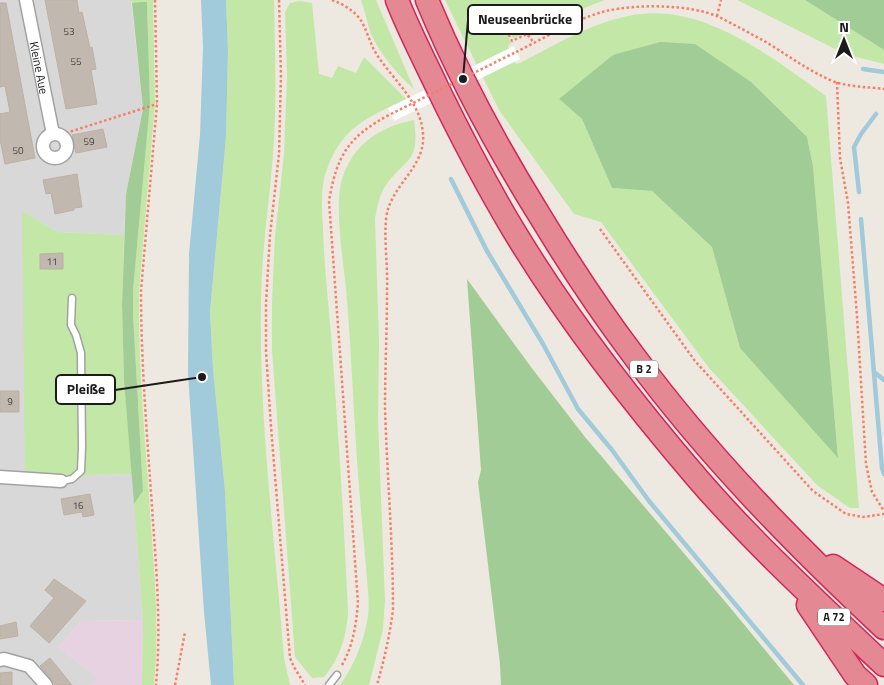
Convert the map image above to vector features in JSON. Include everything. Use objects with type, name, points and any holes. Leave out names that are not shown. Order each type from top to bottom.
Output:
[{"type":"highway","name":"B 2","points":[[397,0],[407,25],[453,118],[513,230],[573,320],[608,369],[693,473],[783,569]]},
{"type":"highway","name":"B 2","points":[[427,0],[497,145],[564,256],[634,356],[678,413],[791,538]]},
{"type":"highway","name":"A 72","points":[[791,538],[884,628]]},
{"type":"highway","points":[[791,538],[884,600]]},
{"type":"highway","name":"A 72","points":[[783,569],[884,665]]},
{"type":"highway","points":[[783,569],[855,675],[866,685]]},
{"type":"street","name":"Kleine Aue","points":[[26,0],[56,135]]},
{"type":"street","points":[[0,478],[61,480]]},
{"type":"street","points":[[0,660],[4,659],[29,666],[46,685]]},
{"type":"lane","points":[[61,480],[72,478],[81,471],[81,353],[71,325],[72,298]]},
{"type":"lane","points":[[329,685],[337,675]]},
{"type":"path","points":[[155,0],[157,104],[141,292],[141,314],[146,422],[159,604],[156,685]]},
{"type":"path","points":[[279,0],[282,76],[278,154],[266,302],[266,351],[290,658],[305,685]]},
{"type":"path","points":[[332,0],[351,10],[360,20],[374,50],[407,94],[421,121],[424,136],[421,152],[414,166],[394,192],[388,206],[386,219],[388,278],[385,408],[393,609],[386,654],[377,685]]},
{"type":"path","points":[[717,16],[721,0]]},
{"type":"path","points":[[337,675],[348,655],[354,636],[358,603],[329,200],[333,176],[342,156],[360,134],[391,114],[581,20],[630,7],[680,8],[717,16],[803,66],[837,82],[884,89]]},
{"type":"path","points":[[504,26],[512,40],[527,34],[534,44]]},
{"type":"path","points":[[600,229],[695,361],[813,491],[846,514],[863,517],[884,512],[872,492],[866,464],[848,203],[840,158],[837,82]]},
{"type":"path","points":[[56,135],[157,104]]},
{"type":"path","points":[[175,685],[185,632]]},
{"type":"shaded area","points":[[0,0],[131,0],[143,109],[126,194],[124,235],[58,232],[22,211],[62,487],[87,475],[132,474],[143,620],[82,621],[58,647],[98,678],[90,685],[0,685]]},
{"type":"shaded area","points":[[143,620],[142,685],[90,685],[98,678],[58,647],[82,621]]},
{"type":"green space","points":[[131,0],[153,0],[155,104],[139,291],[139,321],[156,606],[154,685],[142,685],[143,620],[134,504],[143,491],[133,291],[150,103],[147,3],[132,3]]},
{"type":"green space","points":[[226,0],[274,0],[275,116],[262,267],[262,393],[284,658],[290,685],[234,685],[225,491],[213,369],[210,312],[226,137],[228,52]]},
{"type":"green space","points":[[361,0],[376,0],[414,89],[395,70],[379,49],[371,34]]},
{"type":"green space","points":[[445,0],[605,0],[571,13],[531,36],[529,32],[513,38],[506,25],[503,26],[511,43],[508,47],[516,64],[600,24],[628,16],[655,13],[682,16],[734,35],[758,49],[826,96],[859,508],[850,508],[817,485],[709,368],[601,222],[574,214],[499,110]],"holes":[[[559,99],[807,137],[813,166],[838,457],[740,348],[712,247],[652,191],[612,188],[582,119]]]},
{"type":"green space","points":[[737,0],[805,0],[884,50],[884,64],[845,54]]},
{"type":"green space","points":[[805,0],[884,0],[884,50]]},
{"type":"green space","points":[[300,1],[312,3],[319,74],[332,78],[338,66],[356,73],[364,57],[406,99],[379,112],[348,134],[339,144],[332,157],[323,186],[324,255],[331,334],[348,613],[344,639],[330,670],[324,677],[312,678],[295,657],[272,350],[275,236],[284,154],[287,76],[285,12],[290,3]]},
{"type":"green space","points":[[147,2],[150,103],[133,291],[143,491],[134,504],[124,381],[122,305],[126,194],[143,109],[132,3]]},
{"type":"green space","points":[[660,42],[695,44],[751,82],[807,137],[813,166],[838,458],[740,348],[712,247],[652,191],[612,188],[582,119],[559,99],[613,55]]},
{"type":"green space","points":[[414,120],[415,144],[413,152],[386,185],[375,219],[379,341],[378,421],[385,600],[383,629],[369,685],[340,685],[354,661],[361,643],[369,604],[346,288],[340,233],[340,190],[342,179],[353,156],[369,139],[390,127]]},
{"type":"green space","points":[[22,211],[58,232],[124,235],[122,305],[124,381],[132,474],[87,475],[61,487],[25,474]]},
{"type":"green space","points":[[467,279],[585,437],[794,685],[501,685],[478,482],[481,470]]},
{"type":"water","points":[[201,0],[226,0],[228,52],[226,137],[210,312],[213,369],[225,491],[234,685],[211,685],[204,612],[188,374],[189,254],[200,135],[203,47]]},
{"type":"pier","points":[[514,46],[520,59],[394,121],[388,108]]},
{"type":"building","points":[[45,0],[77,0],[79,13],[82,12],[90,48],[92,47],[96,69],[91,70],[97,104],[66,109]]},
{"type":"building","points":[[0,3],[6,3],[35,158],[5,164],[0,139],[0,114],[10,112],[5,86],[0,87]]},
{"type":"building","points":[[103,129],[107,147],[76,153],[72,135]]},
{"type":"building","points":[[77,174],[82,207],[55,214],[51,193],[46,194],[43,180]]},
{"type":"building","points":[[63,253],[63,269],[40,269],[40,254]]},
{"type":"building","points":[[0,391],[19,391],[19,412],[0,412]]},
{"type":"building","points":[[90,494],[94,515],[83,517],[82,512],[64,515],[61,499]]},
{"type":"building","points":[[54,579],[86,601],[49,643],[30,626],[54,598],[45,590]]},
{"type":"building","points":[[16,622],[18,636],[0,639],[0,626]]},
{"type":"building","points":[[50,658],[72,685],[55,685],[40,666]]},
{"type":"building","points":[[12,672],[12,685],[0,685],[0,673]]},
{"type":"waterway","points":[[863,69],[884,72]]},
{"type":"waterway","points":[[859,192],[854,147],[876,114]]},
{"type":"waterway","points":[[451,179],[487,251],[543,344],[578,409],[612,450],[649,501],[803,685]]},
{"type":"waterway","points":[[861,219],[884,474]]},
{"type":"waterway","points":[[874,372],[884,380]]},
{"type":"place","name":"Neuseenbrücke","points":[[463,79]]},
{"type":"place","name":"Pleiße","points":[[202,377]]}]
